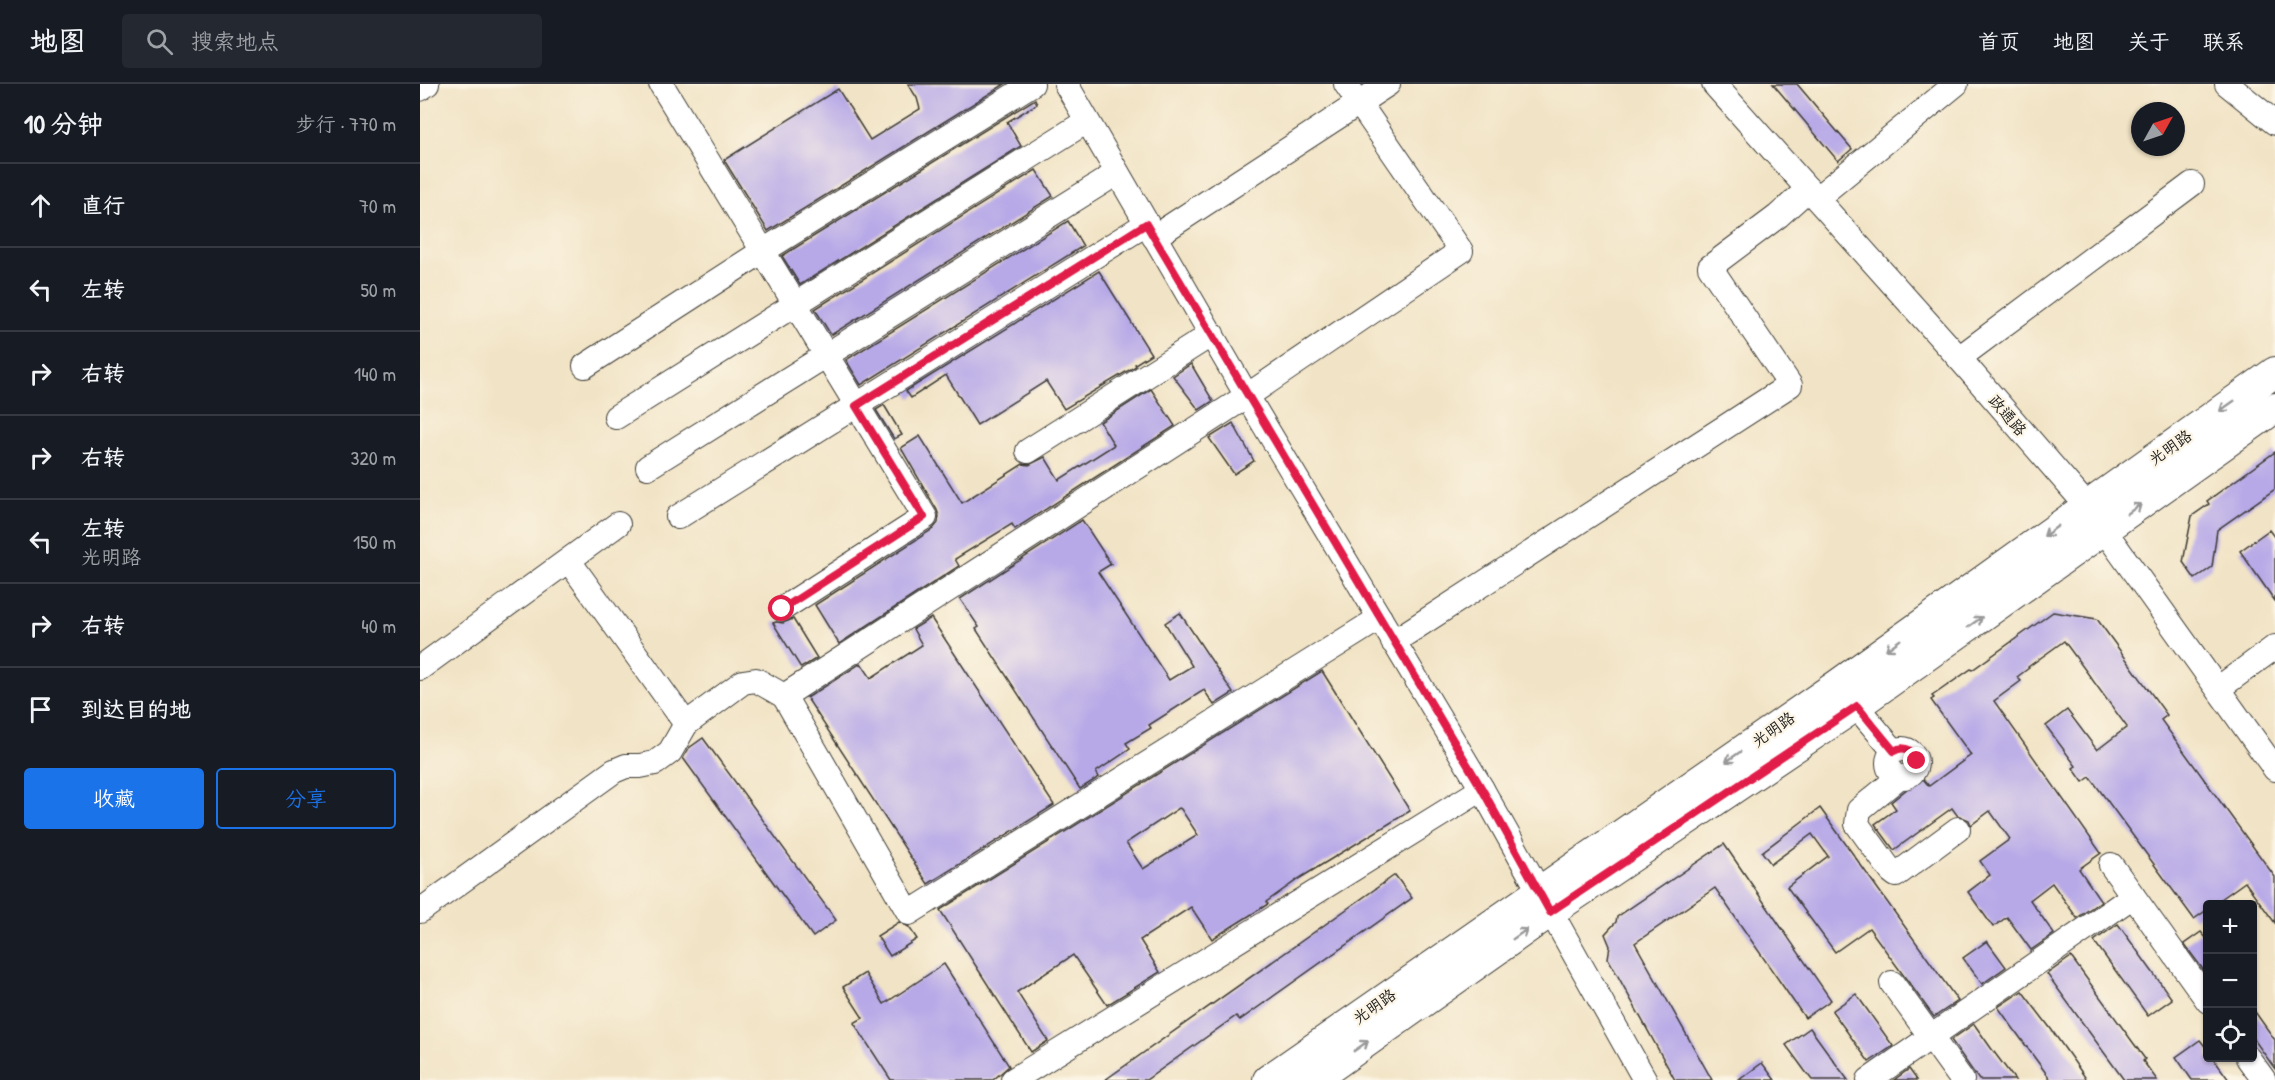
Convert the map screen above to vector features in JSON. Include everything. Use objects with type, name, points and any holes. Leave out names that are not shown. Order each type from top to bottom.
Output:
[{"type":"main road","name":"光明路","points":[[1313,1080],[1544,902],[1837,685],[2275,372]]},
{"type":"main road","name":"光明路","points":[[1268,1080],[1544,902],[1857,706],[2275,408]]},
{"type":"street","points":[[420,89],[427,84]]},
{"type":"street","points":[[661,84],[924,517],[782,609]]},
{"type":"street","points":[[585,366],[763,251],[1032,84]]},
{"type":"street","points":[[784,696],[1247,396],[1461,251],[1346,84]]},
{"type":"street","points":[[678,517],[856,406],[1150,231],[1388,84]]},
{"type":"street","name":"政通路","points":[[1714,84],[1959,358],[2087,506],[2275,769]]},
{"type":"street","points":[[1393,642],[1790,385],[1710,267],[1778,216],[1813,194],[1956,84]]},
{"type":"street","points":[[2227,84],[2275,123]]},
{"type":"street","points":[[1077,88],[1087,122],[1247,396],[1482,789],[1645,1080]]},
{"type":"street","points":[[616,417],[1087,122]]},
{"type":"street","points":[[648,467],[1117,173]]},
{"type":"street","points":[[1959,358],[2192,184]]},
{"type":"street","points":[[1028,451],[1212,334]]},
{"type":"street","points":[[420,668],[618,524]]},
{"type":"street","points":[[569,561],[686,724]]},
{"type":"street","points":[[420,911],[614,771],[626,766],[655,763],[670,752],[686,724],[743,682],[756,680],[784,696],[909,913],[1380,618]]},
{"type":"street","points":[[2218,688],[2275,646]]},
{"type":"street","points":[[1857,706],[1894,751],[1907,749],[1912,752],[1917,761],[1911,775],[1899,777],[1858,810],[1857,825],[1891,871],[1896,875],[1958,829]]},
{"type":"street","points":[[1013,1080],[1482,789]]},
{"type":"street","points":[[2111,865],[2203,993]]},
{"type":"street","points":[[1869,1080],[2133,896]]},
{"type":"street","points":[[1893,983],[1962,1080]]},
{"type":"street","points":[[2251,1062],[2264,1080]]},
{"type":"building","points":[[908,84],[1005,84],[768,231],[724,160],[838,89],[870,140],[920,109],[917,98]]},
{"type":"building","points":[[1773,84],[1797,84],[1852,149],[1838,161]]},
{"type":"building","points":[[1035,99],[1037,104],[1007,122],[1021,146],[800,285],[782,256]]},
{"type":"building","points":[[1036,170],[1053,196],[831,335],[815,309]]},
{"type":"building","points":[[1068,221],[1083,246],[861,385],[846,360]]},
{"type":"building","points":[[1099,271],[1151,354],[1135,364],[1136,366],[1064,409],[1046,381],[977,425],[946,375],[911,398],[906,391]]},
{"type":"building","points":[[1191,364],[1213,401],[1199,410],[1173,376]]},
{"type":"building","points":[[1151,389],[1175,426],[1015,529],[1012,524],[955,559],[959,566],[839,644],[815,605],[933,529],[938,523],[937,510],[901,448],[920,436],[962,503],[1023,464],[1029,465],[1045,457],[1059,480],[1114,445],[1100,422]]},
{"type":"building","points":[[884,405],[902,435],[894,439],[876,410]]},
{"type":"building","points":[[1233,423],[1254,461],[1234,474],[1209,438]]},
{"type":"building","points":[[2275,452],[2275,489],[2217,530],[2212,567],[2195,579],[2183,562],[2192,516],[2209,504],[2207,501]]},
{"type":"building","points":[[1082,520],[1111,564],[1098,572],[1169,680],[1192,666],[1165,623],[1180,613],[1233,693],[1214,705],[1204,690],[1149,725],[1151,728],[1126,743],[1130,749],[1096,772],[1099,777],[1080,789],[976,629],[979,627],[960,599]]},
{"type":"building","points":[[2269,530],[2275,538],[2275,601],[2240,551]]},
{"type":"building","points":[[2053,612],[2097,619],[2167,715],[2161,720],[2275,877],[2275,923],[2245,882],[2220,900],[2203,900],[2203,913],[2194,919],[2090,777],[2083,782],[2073,768],[2076,766],[2046,726],[2067,710],[2097,750],[2127,727],[2064,641],[2028,667],[2017,677],[2021,681],[1994,701],[2101,853],[2079,869],[2101,901],[2077,918],[2052,883],[2030,900],[2054,934],[2031,950],[2007,917],[1993,927],[1968,892],[1990,875],[1980,861],[2010,839],[1990,811],[1971,825],[1969,820],[1957,815],[1952,808],[1894,850],[1875,824],[1896,809],[1891,802],[1908,788],[1913,780],[1916,784],[1923,779],[1929,786],[1971,755],[1931,700],[1934,698],[1932,696]]},
{"type":"building","points":[[931,618],[1054,805],[928,884],[807,698],[861,663],[871,678],[922,645],[913,629]]},
{"type":"building","points":[[793,619],[817,658],[801,668],[773,623],[783,623]]},
{"type":"building","points":[[1322,671],[1410,811],[1300,878],[1266,902],[1268,904],[1212,939],[1191,907],[1140,940],[1160,972],[1107,1005],[1073,955],[1017,992],[1048,1041],[1031,1052],[940,910]],"holes":[[[1179,808],[1198,835],[1143,869],[1126,843]]]},
{"type":"building","points":[[703,738],[836,920],[813,937],[683,758],[689,748]]},
{"type":"building","points":[[1820,808],[1958,1001],[1934,1017],[1869,928],[1835,952],[1787,887],[1828,856],[1812,834],[1771,864],[1762,852]]},
{"type":"building","points":[[1724,844],[1831,1000],[1805,1018],[1715,888],[1635,943],[1712,1080],[1675,1080],[1608,958],[1610,946],[1605,934],[1616,922],[1617,917]]},
{"type":"building","points":[[1395,875],[1412,898],[1240,1020],[1236,1016],[1146,1080],[1105,1080]]},
{"type":"building","points":[[899,922],[909,927],[917,939],[890,956],[877,936]]},
{"type":"building","points":[[2118,924],[2172,999],[2148,1016],[2094,941]]},
{"type":"building","points":[[2201,932],[2203,934],[2203,969],[2184,944]]},
{"type":"building","points":[[1987,941],[2006,967],[1982,984],[1963,958]]},
{"type":"building","points":[[2071,957],[2145,1059],[2143,1061],[2157,1080],[2124,1080],[2047,974]]},
{"type":"building","points":[[944,964],[1009,1066],[993,1080],[891,1080],[854,1023],[863,1018],[843,987],[865,973],[884,1004]]},
{"type":"building","points":[[2022,991],[2087,1080],[2051,1080],[2029,1050],[1998,1007]]},
{"type":"building","points":[[1856,994],[1893,1046],[1869,1062],[1832,1011]]},
{"type":"building","points":[[2257,1015],[2275,1040],[2275,1069],[2257,1044]]},
{"type":"building","points":[[1974,1024],[2015,1080],[1979,1080],[1951,1040]]},
{"type":"building","points":[[1810,1028],[1848,1080],[1812,1080],[1786,1045]]},
{"type":"building","points":[[2200,1040],[2203,1044],[2203,1062],[2216,1062],[2229,1080],[2192,1080],[2176,1057]]},
{"type":"building","points":[[1762,1063],[1775,1080],[1739,1080]]},
{"type":"building","points":[[1909,1069],[1917,1080],[1894,1080]]},
{"type":"route","points":[[782,609],[924,517],[856,406],[1146,224],[1482,789],[1550,912],[1857,706],[1894,751],[1907,749],[1916,756],[1917,761]]}]
